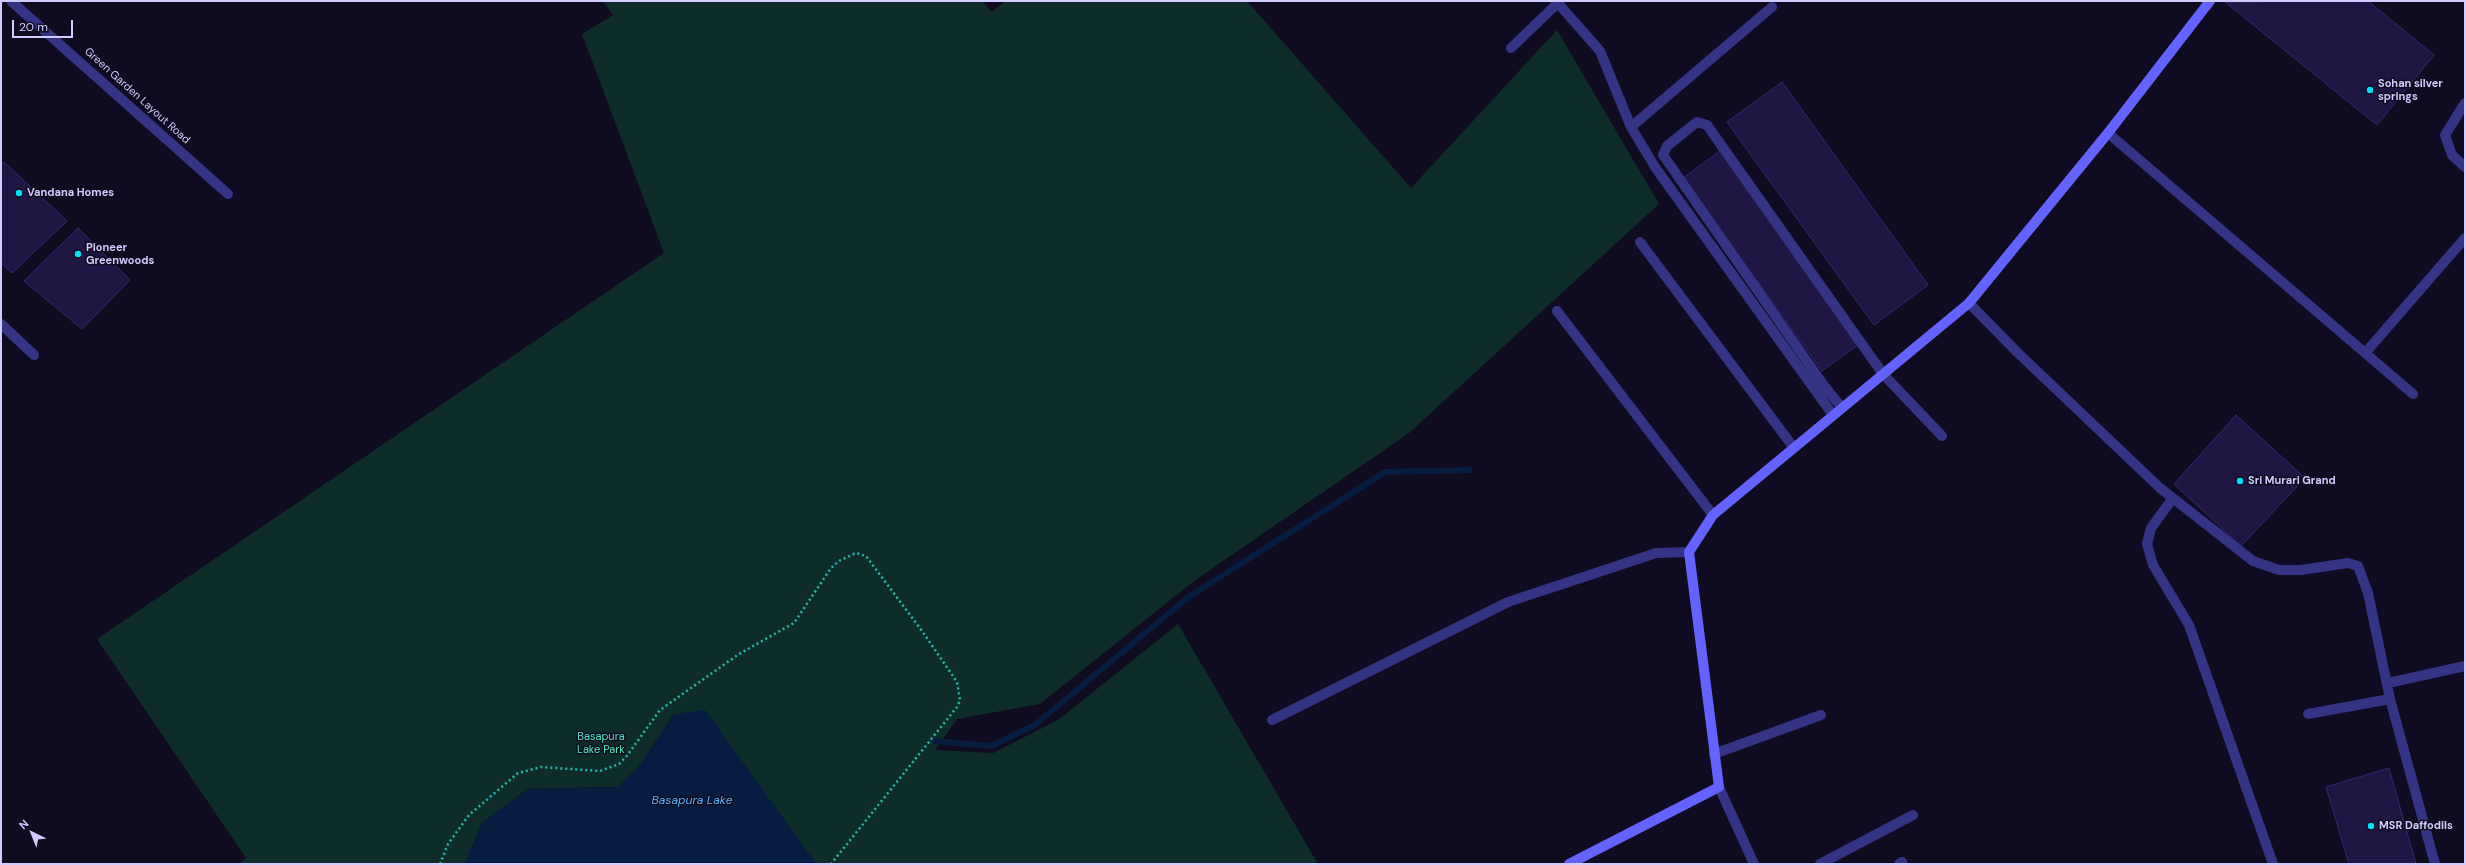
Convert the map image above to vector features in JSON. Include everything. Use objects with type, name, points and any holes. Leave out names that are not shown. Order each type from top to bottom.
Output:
[{"type":"street","name":"Green Garden Layout Road","points":[[11,1],[228,194]]},
{"type":"street","points":[[1754,864],[1719,787],[1689,552],[1713,515],[1969,303],[2108,133],[2210,1]]},
{"type":"street","points":[[1511,48],[1558,2],[1600,51],[1631,127],[1655,167],[1710,246],[1833,415]]},
{"type":"street","points":[[1631,127],[1772,7]]},
{"type":"street","points":[[2465,102],[2445,135],[2452,155],[2465,167]]},
{"type":"street","points":[[1842,408],[1821,381],[1663,155],[1667,146],[1698,122],[1707,125],[1883,374],[1942,436]]},
{"type":"street","points":[[2108,133],[2366,352],[2413,394]]},
{"type":"street","points":[[2366,352],[2465,238]]},
{"type":"street","points":[[1640,242],[1794,448]]},
{"type":"street","points":[[1969,303],[2017,352],[2173,498],[2253,561],[2269,568],[2301,570],[2348,563],[2358,566],[2368,593],[2388,683],[2390,699],[2435,864]]},
{"type":"street","points":[[1557,311],[1713,515]]},
{"type":"street","points":[[1,324],[34,355]]},
{"type":"street","points":[[2173,498],[2151,528],[2147,544],[2153,565],[2189,624],[2274,864]]},
{"type":"street","points":[[1272,720],[1508,602],[1656,553],[1689,552]]},
{"type":"street","points":[[2388,683],[2465,666]]},
{"type":"street","points":[[2308,714],[2390,699]]},
{"type":"street","points":[[1714,754],[1821,716]]},
{"type":"street","points":[[1569,864],[1719,787]]},
{"type":"street","points":[[1820,864],[1913,816]]},
{"type":"path","points":[[440,864],[448,844],[469,815],[518,773],[541,767],[600,771],[619,764],[660,710],[739,654],[794,623],[831,568],[839,561],[856,553],[866,556],[922,631],[957,682],[960,700],[957,707],[831,864]]},
{"type":"green space","name":"Basapura Lake Park","points":[[603,1],[983,1],[991,12],[1006,1],[1247,1],[1411,188],[1557,30],[1659,204],[1409,433],[1194,581],[1040,704],[957,719],[935,750],[993,753],[1058,720],[1178,624],[1318,864],[813,864],[814,862],[674,714],[638,768],[618,787],[528,789],[482,823],[465,864],[239,864],[246,858],[97,639],[664,253],[582,34],[613,15]]},
{"type":"water","name":"Basapura Lake","points":[[705,710],[815,862],[813,864],[465,864],[482,823],[528,789],[618,787],[638,768],[674,714]]},
{"type":"building","name":"Sohan silver springs","points":[[2368,1],[2434,55],[2377,125],[2225,2]]},
{"type":"building","points":[[1782,82],[1928,285],[1874,325],[1727,122]]},
{"type":"building","points":[[1720,151],[1859,344],[1822,371],[1683,178]]},
{"type":"building","name":"Vandana Homes","points":[[4,162],[67,221],[12,273],[1,263],[1,165]]},
{"type":"building","name":"Pioneer Greenwoods","points":[[78,228],[130,280],[82,329],[24,281]]},
{"type":"building","name":"Sri Murari Grand","points":[[2236,415],[2305,478],[2241,546],[2174,484]]},
{"type":"building","name":"MSR Daffodils","points":[[2389,768],[2416,864],[2349,864],[2326,787]]},
{"type":"waterway","points":[[935,741],[991,746],[1035,725],[1187,598],[1385,472],[1470,470]]},
{"type":"place","name":"Sohan silver springs","points":[[2370,90]]},
{"type":"place","name":"Vandana Homes","points":[[19,193]]},
{"type":"place","name":"Pioneer Greenwoods","points":[[78,254]]},
{"type":"place","name":"Sri Murari Grand","points":[[2240,481]]},
{"type":"place","name":"MSR Daffodils","points":[[2371,826]]}]
